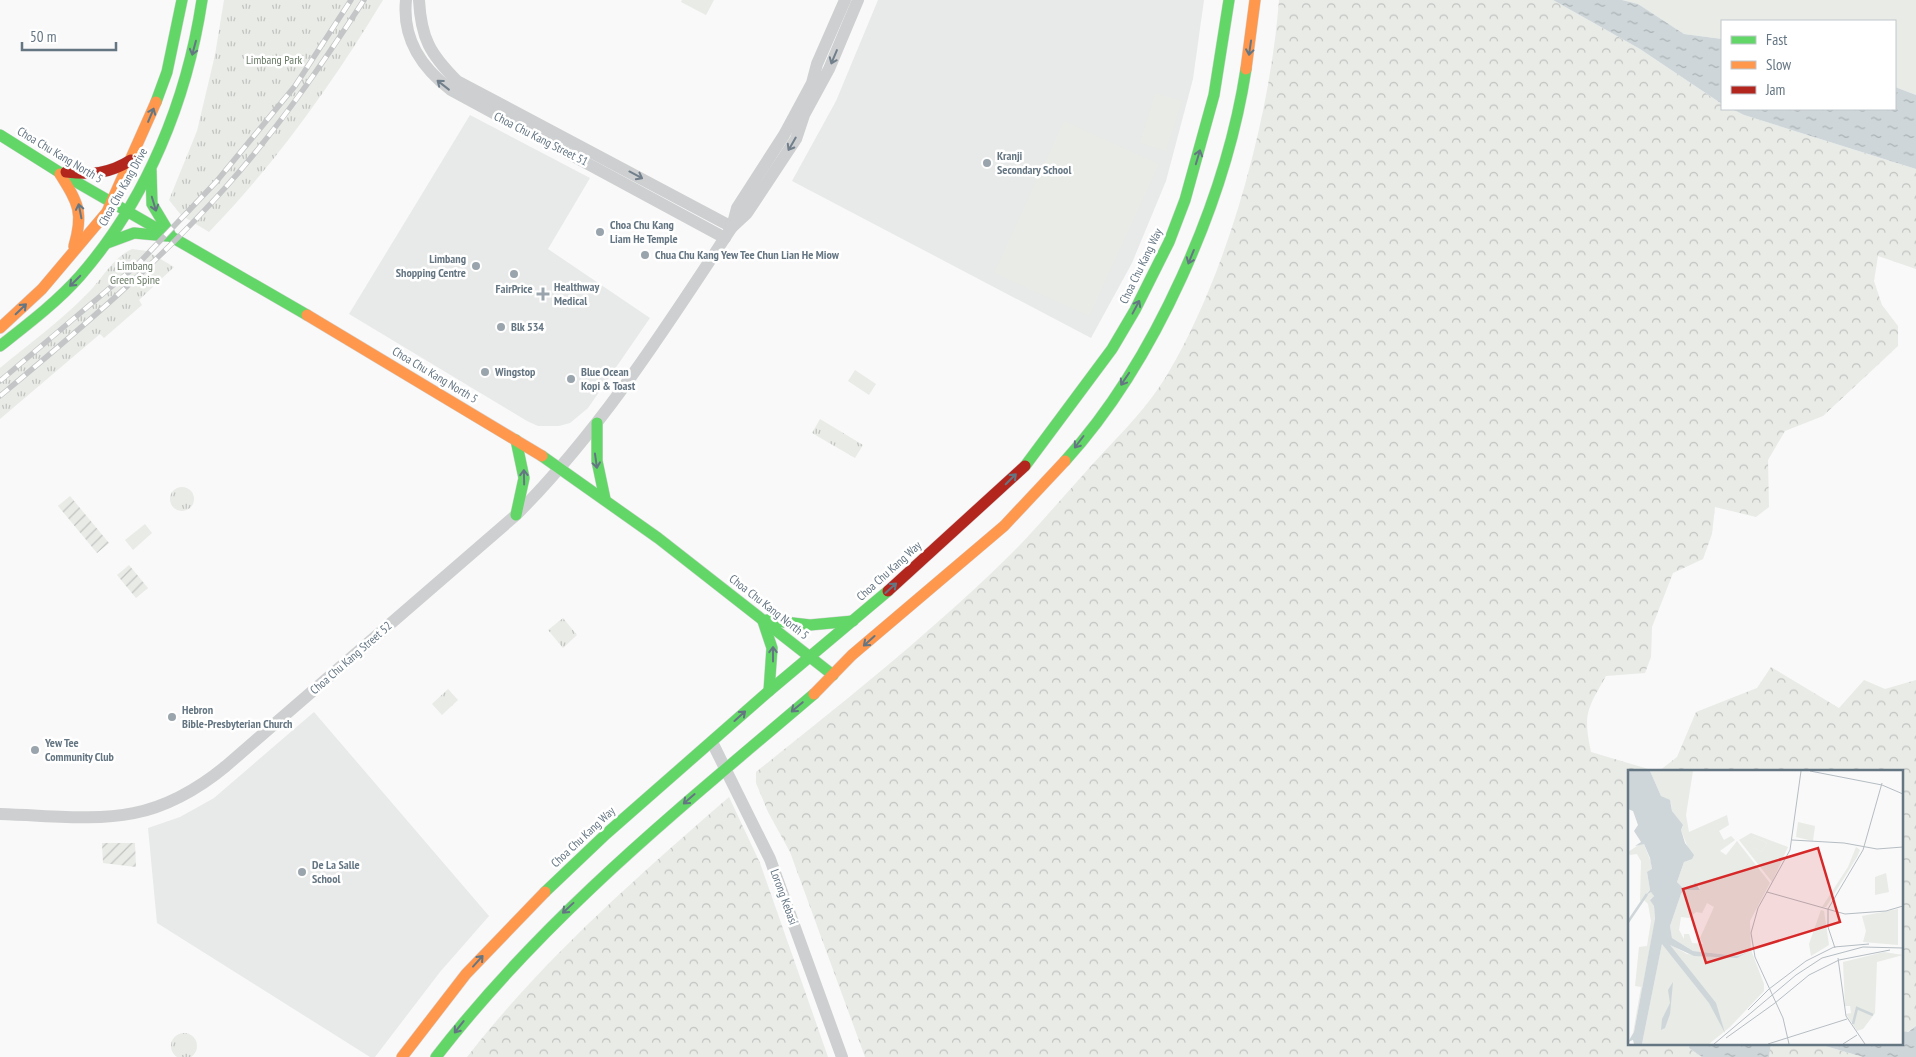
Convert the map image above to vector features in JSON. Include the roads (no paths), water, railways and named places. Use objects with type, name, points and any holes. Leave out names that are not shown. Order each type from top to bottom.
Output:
[{"type":"main road","name":"Choa Chu Kang Drive","points":[[0,328],[42,289],[107,212],[154,108],[167,72],[182,0]]},
{"type":"main road","name":"Choa Chu Kang Drive","points":[[0,346],[45,310],[80,276],[107,244],[127,211],[151,168],[170,123],[198,34],[202,0]]},
{"type":"main road","name":"Choa Chu Kang Way","points":[[402,1057],[447,997],[508,928],[606,834],[768,691],[855,621],[989,501],[1029,462],[1112,349],[1135,310],[1169,242],[1185,200],[1214,95],[1229,0]]},
{"type":"main road","points":[[436,1057],[473,1009],[564,912],[726,767],[823,686],[833,674],[918,597],[1020,512],[1075,448],[1141,355],[1189,263],[1210,212],[1235,132],[1246,75],[1255,0]]},
{"type":"main road","name":"Choa Chu Kang North 5","points":[[0,135],[58,172],[172,236],[562,468],[833,674]]},
{"type":"main road","points":[[58,172],[92,175],[106,174],[115,171],[131,160]]},
{"type":"main road","points":[[151,168],[152,204],[172,236]]},
{"type":"main road","points":[[58,172],[81,207],[81,223],[72,255]]},
{"type":"main road","points":[[107,244],[134,233],[172,236]]},
{"type":"main road","points":[[597,423],[594,440],[596,463],[605,499]]},
{"type":"main road","points":[[516,440],[524,469],[525,485],[516,515]]},
{"type":"main road","points":[[762,619],[810,627],[823,627],[855,621]]},
{"type":"main road","points":[[762,619],[772,641],[774,657],[768,691]]},
{"type":"street","name":"Choa Chu Kang Street 51","points":[[406,0],[407,31],[412,46],[421,62],[433,76],[451,90],[729,232]]},
{"type":"street","name":"Choa Chu Kang Street 51","points":[[419,0],[421,27],[425,40],[442,66],[457,81],[729,232]]},
{"type":"street","points":[[729,232],[737,208],[784,135],[812,82],[817,64],[845,0]]},
{"type":"street","points":[[562,468],[597,423],[729,232],[747,213],[796,139],[804,116],[829,69],[858,0]]},
{"type":"street","name":"Choa Chu Kang Street 52","points":[[0,814],[99,818],[121,816],[155,809],[188,794],[226,766],[516,515],[562,468]]},
{"type":"street","name":"Lorong Kebasi","points":[[712,742],[770,859],[842,1057]]},
{"type":"water","points":[[1553,0],[1622,0],[1638,4],[1684,34],[1721,39],[1721,103],[1640,49]]},
{"type":"water","points":[[1896,87],[1916,95],[1916,169],[1744,115],[1734,110],[1896,110]]},
{"type":"water","points":[[1916,1026],[1916,1057],[1863,1057],[1818,1044],[1904,1044],[1904,1031],[1908,1032]]},
{"type":"water","points":[[1690,1044],[1771,1044],[1769,1057],[1702,1057],[1689,1048]]},
{"type":"railway","points":[[0,381],[137,265],[216,182],[295,86],[351,0]]},
{"type":"railway","points":[[0,396],[88,322],[172,243],[225,188],[298,97],[364,0]]},
{"type":"place","name":"Kranji Secondary School","points":[[987,163]]},
{"type":"place","name":"Choa Chu Kang Liam He Temple","points":[[600,232]]},
{"type":"place","name":"Chua Chu Kang Yew Tee Chun Lian He Miow","points":[[645,255]]},
{"type":"place","name":"Limbang Shopping Centre","points":[[476,266]]},
{"type":"place","name":"FairPrice","points":[[514,274]]},
{"type":"place","name":"Healthway Medical","points":[[543,294]]},
{"type":"place","name":"Blk 534","points":[[501,327]]},
{"type":"place","name":"Wingstop","points":[[485,372]]},
{"type":"place","name":"Blue Ocean Kopi & Toast","points":[[571,379]]},
{"type":"place","name":"Hebron Bible-Presbyterian Church","points":[[172,717]]},
{"type":"place","name":"Yew Tee Community Club","points":[[35,750]]},
{"type":"place","name":"De La Salle School","points":[[302,872]]},
{"type":"park label","name":"Limbang Park","points":[[274,60]]},
{"type":"park label","name":"Limbang Green Spine","points":[[135,273]]}]
